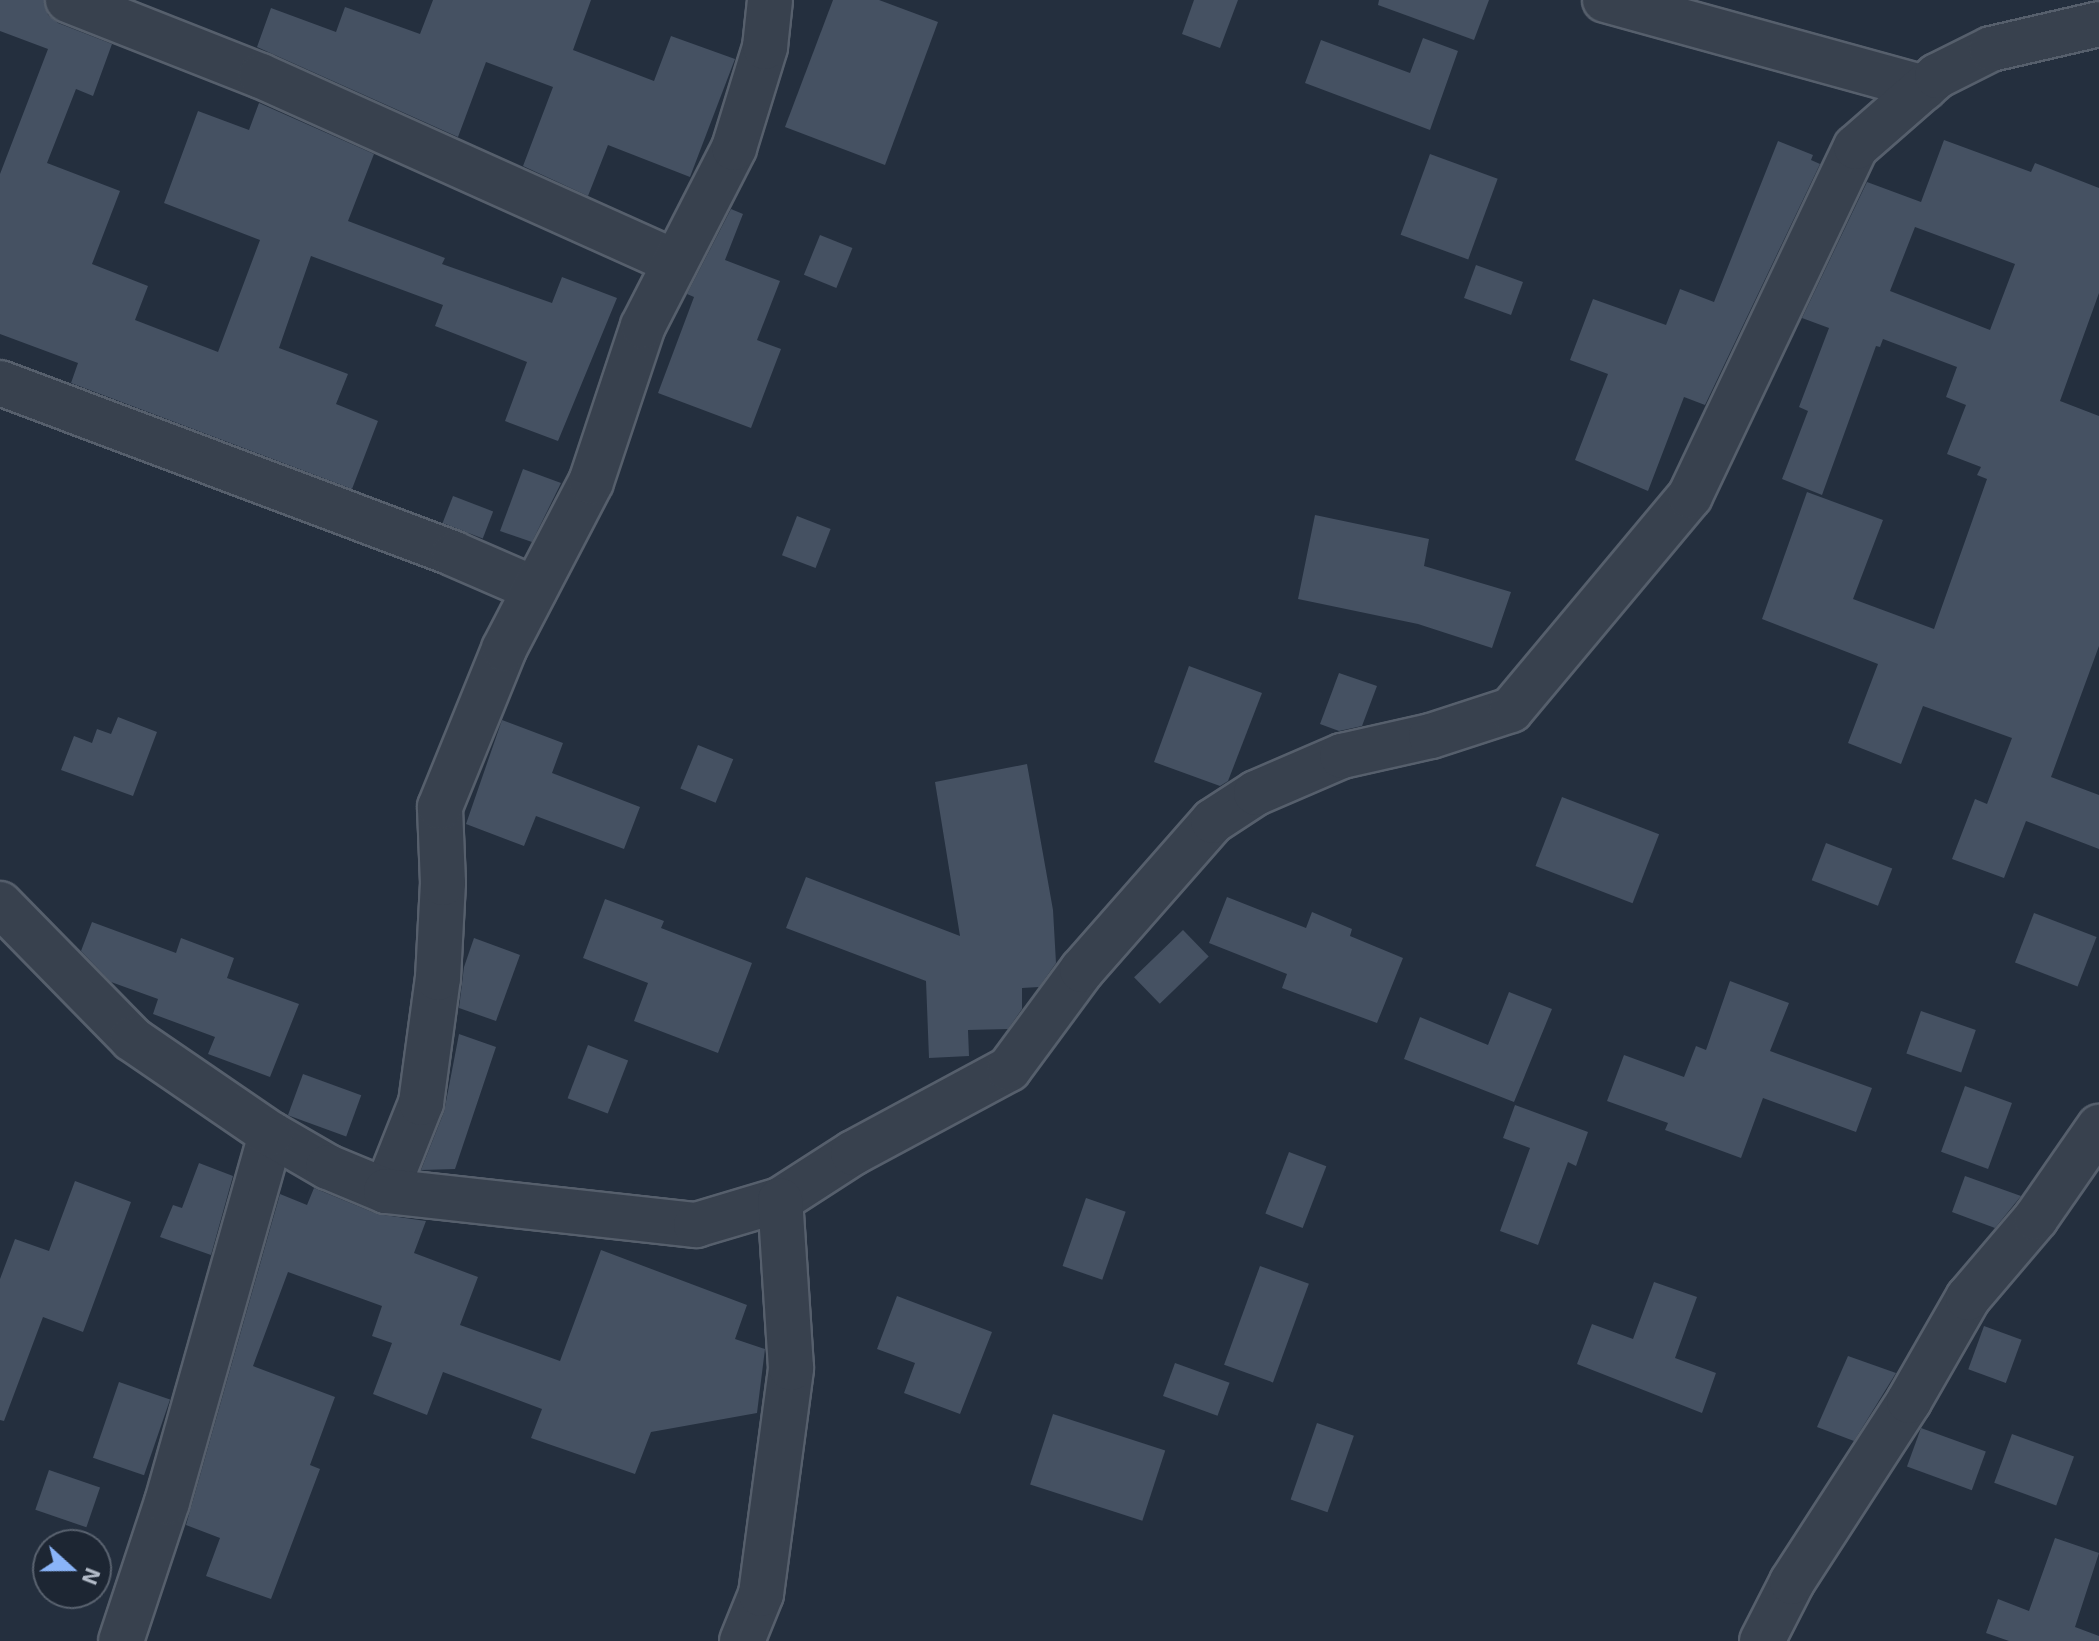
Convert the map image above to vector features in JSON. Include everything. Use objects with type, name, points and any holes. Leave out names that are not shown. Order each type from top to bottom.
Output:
[{"type":"street","points":[[68,0],[261,76],[675,262]]},
{"type":"street","points":[[386,1191],[421,1103],[438,978],[440,807],[471,724],[535,589],[591,482],[643,326],[734,148],[765,47],[770,0]]},
{"type":"street","points":[[1605,0],[1924,88]]},
{"type":"street","points":[[0,904],[132,1039],[271,1134],[328,1167],[386,1191],[696,1225],[780,1200],[853,1153],[1009,1069],[1082,970],[1213,821],[1256,793],[1342,756],[1431,736],[1511,710],[1690,496],[1856,147],[1924,88],[1991,49],[2099,24]]},
{"type":"street","points":[[0,383],[454,554],[535,589]]},
{"type":"street","points":[[1762,1641],[1792,1582],[1909,1401],[1968,1298],[2036,1218],[2099,1127]]},
{"type":"street","points":[[121,1641],[167,1502],[271,1134]]},
{"type":"street","points":[[742,1641],[761,1594],[791,1368],[780,1200]]},
{"type":"building","points":[[0,0],[44,0],[48,15],[58,23],[112,44],[93,96],[76,89],[47,163],[120,191],[92,264],[148,286],[135,320],[218,352],[260,240],[164,203],[198,111],[249,130],[259,103],[374,154],[348,221],[445,258],[442,264],[552,303],[562,277],[617,298],[558,441],[505,421],[527,362],[435,326],[443,305],[311,256],[279,348],[348,374],[336,404],[378,421],[352,489],[71,383],[78,363],[0,334],[0,174],[48,49],[0,31]]},
{"type":"building","points":[[433,0],[591,0],[573,50],[654,81],[671,36],[735,59],[690,177],[608,145],[588,196],[523,166],[553,87],[486,62],[458,137],[257,47],[271,8],[336,32],[345,7],[420,34]]},
{"type":"building","points":[[833,0],[879,0],[938,22],[885,165],[785,127]]},
{"type":"building","points":[[1194,0],[1238,0],[1220,48],[1182,34]]},
{"type":"building","points":[[1379,0],[1489,0],[1474,40],[1378,5]]},
{"type":"building","points":[[1423,38],[1458,51],[1430,130],[1305,83],[1321,40],[1410,73]]},
{"type":"building","points":[[1944,140],[2031,172],[2035,163],[2099,188],[2099,293],[2060,401],[2099,416],[2099,646],[2051,777],[2099,795],[2099,849],[2026,821],[2004,878],[1952,859],[1975,799],[1987,804],[2012,738],[1923,706],[1901,764],[1848,743],[1878,664],[1762,619],[1807,492],[1883,520],[1853,599],[1934,629],[1987,479],[1977,475],[1981,467],[1947,454],[1966,405],[1946,397],[1957,367],[1883,339],[1880,347],[1876,346],[1822,495],[1782,479],[1808,411],[1799,407],[1829,328],[1802,318],[1867,182],[1921,202]],"holes":[[[1915,227],[2015,264],[1990,330],[1890,291]]]},
{"type":"building","points":[[1778,141],[1813,155],[1811,160],[1820,164],[1705,405],[1684,397],[1648,491],[1575,460],[1608,374],[1570,360],[1593,299],[1666,325],[1680,289],[1714,302]]},
{"type":"building","points":[[1430,154],[1498,179],[1468,259],[1401,235]]},
{"type":"building","points":[[731,209],[743,214],[725,260],[780,281],[757,340],[781,349],[751,428],[658,393],[694,297],[687,294]]},
{"type":"building","points":[[820,235],[852,248],[836,288],[804,275]]},
{"type":"building","points":[[1476,265],[1523,282],[1511,315],[1464,298]]},
{"type":"building","points":[[523,469],[561,483],[532,542],[500,531]]},
{"type":"building","points":[[453,496],[493,511],[483,538],[443,523]]},
{"type":"building","points":[[1315,515],[1429,539],[1424,566],[1511,592],[1492,648],[1418,624],[1298,599]]},
{"type":"building","points":[[797,516],[831,529],[816,568],[782,555]]},
{"type":"building","points":[[1189,666],[1262,693],[1228,781],[1220,786],[1154,762]]},
{"type":"building","points":[[1339,673],[1377,686],[1362,726],[1339,731],[1320,724]]},
{"type":"building","points":[[118,717],[157,732],[133,796],[61,770],[74,736],[92,743],[97,729],[111,734]]},
{"type":"building","points":[[502,720],[563,743],[552,773],[640,807],[624,849],[536,816],[524,846],[466,824]]},
{"type":"building","points":[[698,745],[733,759],[716,803],[680,789]]},
{"type":"building","points":[[1027,764],[1053,910],[1056,963],[1039,987],[1022,988],[1022,1009],[1008,1029],[968,1030],[969,1056],[929,1058],[926,981],[786,928],[806,877],[960,936],[935,782]]},
{"type":"building","points":[[1562,797],[1659,834],[1633,903],[1535,866]]},
{"type":"building","points":[[1826,843],[1892,868],[1878,906],[1812,880]]},
{"type":"building","points":[[1227,897],[1306,928],[1312,912],[1352,929],[1350,936],[1403,958],[1377,1023],[1282,988],[1287,974],[1209,943]]},
{"type":"building","points":[[605,899],[664,921],[661,928],[752,963],[718,1053],[634,1021],[648,983],[583,958]]},
{"type":"building","points":[[2034,913],[2097,937],[2078,986],[2015,962]]},
{"type":"building","points":[[92,922],[176,953],[181,938],[234,958],[227,978],[299,1004],[270,1077],[208,1054],[215,1037],[153,1014],[158,999],[111,982],[81,951]]},
{"type":"building","points":[[1183,930],[1209,957],[1160,1004],[1134,977]]},
{"type":"building","points":[[474,938],[520,955],[496,1021],[459,1008],[464,967]]},
{"type":"building","points":[[1730,981],[1789,1003],[1770,1051],[1872,1088],[1856,1132],[1763,1098],[1741,1158],[1665,1130],[1668,1123],[1607,1101],[1624,1055],[1684,1077],[1696,1046],[1706,1050]]},
{"type":"building","points":[[1509,992],[1552,1009],[1514,1102],[1404,1059],[1420,1017],[1488,1045]]},
{"type":"building","points":[[1921,1011],[1976,1030],[1961,1072],[1906,1054]]},
{"type":"building","points":[[459,1034],[496,1047],[455,1169],[421,1170],[444,1112]]},
{"type":"building","points":[[588,1045],[628,1060],[608,1114],[568,1098]]},
{"type":"building","points":[[303,1074],[361,1095],[346,1137],[288,1115]]},
{"type":"building","points":[[1965,1086],[2012,1103],[1988,1169],[1941,1152]]},
{"type":"building","points":[[1515,1105],[1588,1132],[1576,1166],[1568,1162],[1538,1245],[1500,1231],[1530,1148],[1503,1138]]},
{"type":"building","points":[[1289,1152],[1326,1166],[1303,1228],[1265,1214]]},
{"type":"building","points":[[199,1163],[233,1176],[211,1255],[160,1237],[173,1205],[182,1208]]},
{"type":"building","points":[[1965,1176],[2021,1196],[1995,1228],[1952,1212]]},
{"type":"building","points":[[75,1181],[131,1202],[83,1332],[43,1317],[4,1421],[0,1420],[0,1279],[15,1239],[49,1251]]},
{"type":"building","points":[[314,1188],[377,1214],[426,1221],[414,1253],[478,1277],[460,1325],[560,1361],[601,1250],[747,1305],[735,1339],[765,1349],[757,1413],[651,1432],[635,1474],[531,1438],[542,1409],[443,1372],[427,1415],[373,1394],[392,1343],[372,1336],[382,1306],[288,1272],[253,1366],[335,1397],[310,1465],[320,1469],[271,1599],[206,1576],[220,1538],[186,1525],[280,1194],[307,1205]]},
{"type":"building","points":[[1086,1198],[1126,1212],[1102,1280],[1063,1266]]},
{"type":"building","points":[[1260,1266],[1309,1284],[1273,1382],[1224,1365]]},
{"type":"building","points":[[1654,1282],[1697,1297],[1675,1358],[1716,1373],[1702,1413],[1577,1364],[1592,1324],[1633,1339]]},
{"type":"building","points":[[897,1296],[992,1332],[960,1414],[904,1393],[915,1363],[877,1349]]},
{"type":"building","points":[[1984,1326],[2022,1340],[2006,1383],[1968,1369]]},
{"type":"building","points":[[1848,1356],[1896,1373],[1854,1441],[1817,1427]]},
{"type":"building","points":[[1175,1363],[1230,1383],[1218,1416],[1163,1396]]},
{"type":"building","points":[[119,1382],[170,1400],[144,1475],[93,1458]]},
{"type":"building","points":[[1053,1414],[1165,1450],[1142,1521],[1030,1484]]},
{"type":"building","points":[[1317,1423],[1354,1436],[1328,1512],[1291,1500]]},
{"type":"building","points":[[1921,1428],[1986,1452],[1972,1490],[1907,1467]]},
{"type":"building","points":[[2012,1434],[2074,1457],[2056,1505],[1994,1483]]},
{"type":"building","points":[[49,1470],[100,1488],[86,1527],[35,1510]]},
{"type":"building","points":[[2055,1538],[2099,1553],[2075,1627],[2099,1636],[2099,1641],[2009,1641],[1986,1633],[1998,1599],[2029,1611]]}]
